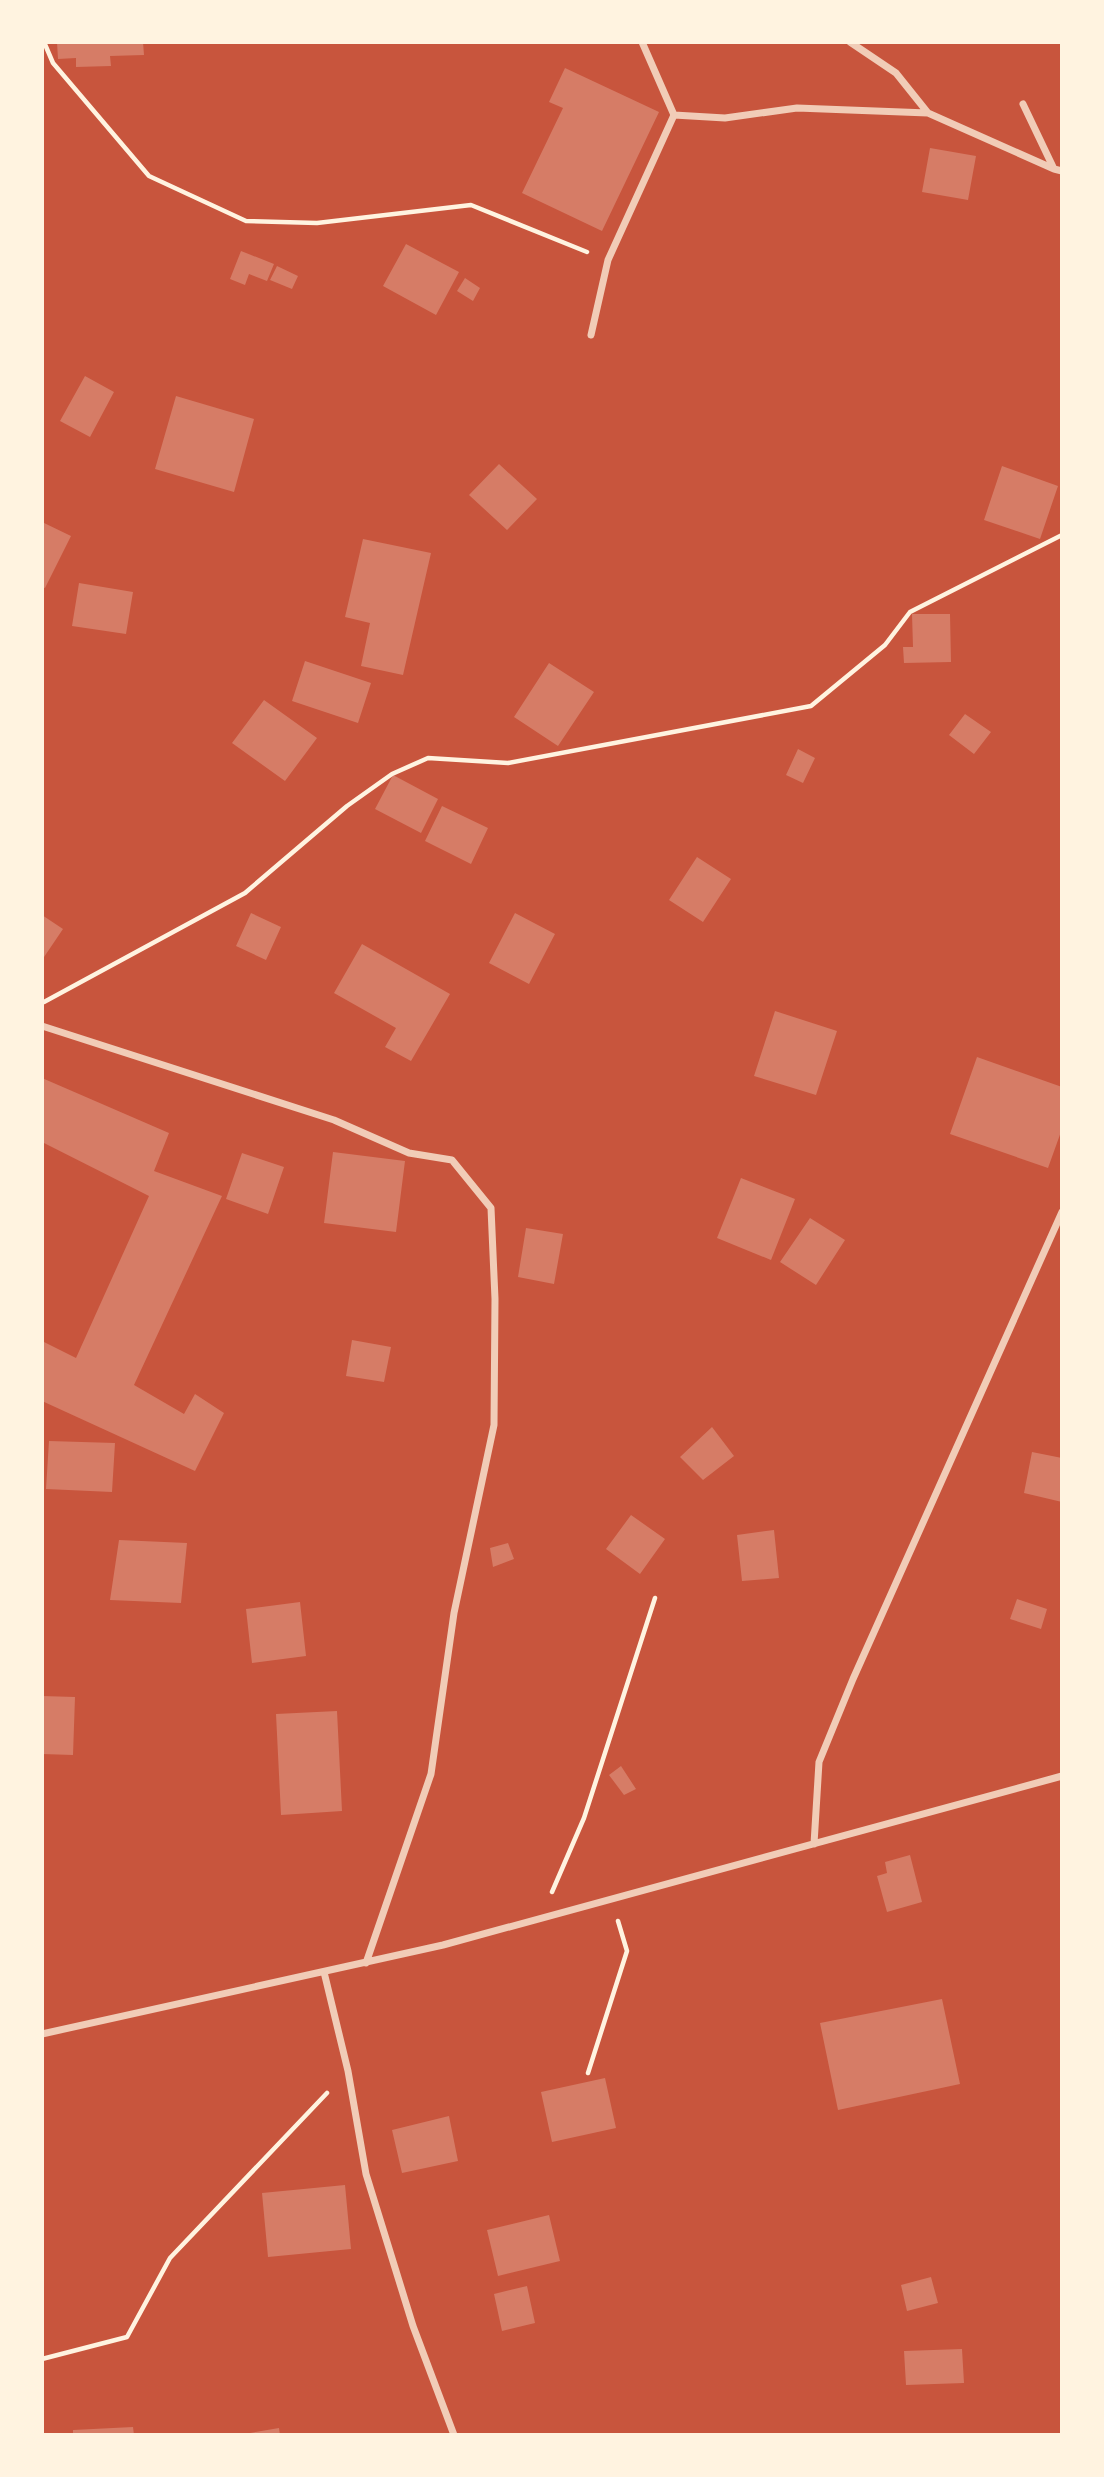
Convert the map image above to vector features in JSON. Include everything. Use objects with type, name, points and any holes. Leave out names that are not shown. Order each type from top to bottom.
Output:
[{"type":"street","points":[[591,335],[608,260],[674,115],[642,42]]},
{"type":"street","points":[[850,42],[896,73],[928,114]]},
{"type":"street","points":[[1023,104],[1058,170]]},
{"type":"street","points":[[674,115],[725,118],[797,108],[928,114],[1058,170]]},
{"type":"street","points":[[42,1026],[334,1120],[409,1153],[452,1160],[491,1208],[495,1299],[494,1425],[454,1613],[431,1774],[366,1963]]},
{"type":"street","points":[[814,1844],[819,1762],[853,1679],[1062,1212]]},
{"type":"street","points":[[42,2034],[443,1945],[1062,1776]]},
{"type":"street","points":[[324,1972],[348,2071],[366,2174],[413,2326],[454,2435]]},
{"type":"path","points":[[44,42],[53,63],[149,176],[246,221],[317,223],[471,205],[608,260]]},
{"type":"path","points":[[42,1003],[245,893],[348,806],[392,774],[428,758],[508,763],[811,706],[885,645],[910,612],[1062,535]]},
{"type":"path","points":[[541,1918],[584,1818],[655,1598]]},
{"type":"path","points":[[588,2073],[627,1951],[619,1922],[603,1902]]},
{"type":"path","points":[[42,2359],[127,2337],[170,2258],[348,2071]]},
{"type":"building","points":[[57,42],[143,42],[144,55],[110,56],[111,66],[76,67],[76,58],[58,59]]},
{"type":"building","points":[[565,68],[659,112],[602,231],[522,193],[563,108],[549,102]]},
{"type":"building","points":[[930,148],[976,156],[968,200],[922,192]]},
{"type":"building","points":[[406,244],[459,272],[436,315],[383,286]]},
{"type":"building","points":[[241,251],[274,264],[267,281],[249,274],[245,285],[230,279]]},
{"type":"building","points":[[277,266],[298,276],[292,289],[270,280]]},
{"type":"building","points":[[465,278],[480,288],[473,301],[457,291]]},
{"type":"building","points":[[85,376],[114,392],[90,437],[60,421]]},
{"type":"building","points":[[176,396],[254,419],[234,492],[155,469]]},
{"type":"building","points":[[499,464],[537,499],[507,530],[469,495]]},
{"type":"building","points":[[1002,466],[1058,486],[1040,539],[984,520]]},
{"type":"building","points":[[42,522],[71,536],[45,588],[42,587]]},
{"type":"building","points":[[363,539],[431,553],[403,675],[361,666],[370,623],[345,617]]},
{"type":"building","points":[[79,583],[133,592],[126,634],[72,626]]},
{"type":"building","points":[[912,614],[950,614],[951,662],[904,663],[903,647],[913,647]]},
{"type":"building","points":[[305,661],[371,683],[358,723],[292,701]]},
{"type":"building","points":[[549,663],[594,692],[558,746],[514,717]]},
{"type":"building","points":[[264,700],[317,738],[285,781],[232,743]]},
{"type":"building","points":[[965,714],[991,732],[974,754],[949,735]]},
{"type":"building","points":[[798,749],[815,758],[803,783],[786,775]]},
{"type":"building","points":[[393,775],[438,799],[421,833],[375,809]]},
{"type":"building","points":[[442,806],[488,828],[471,864],[425,841]]},
{"type":"building","points":[[697,857],[731,879],[703,922],[669,900]]},
{"type":"building","points":[[251,913],[281,927],[266,960],[236,946]]},
{"type":"building","points":[[515,913],[555,934],[529,984],[489,963]]},
{"type":"building","points":[[42,915],[63,929],[42,960]]},
{"type":"building","points":[[362,944],[450,994],[411,1061],[385,1047],[396,1028],[334,993]]},
{"type":"building","points":[[775,1011],[837,1031],[816,1095],[754,1076]]},
{"type":"building","points":[[977,1057],[1062,1087],[1062,1129],[1048,1168],[950,1134]]},
{"type":"building","points":[[42,1078],[169,1133],[154,1171],[222,1196],[134,1385],[184,1414],[195,1394],[224,1413],[195,1471],[42,1401],[42,1341],[76,1358],[149,1196],[42,1142]]},
{"type":"building","points":[[333,1152],[405,1161],[396,1232],[324,1223]]},
{"type":"building","points":[[242,1153],[284,1167],[268,1214],[226,1199]]},
{"type":"building","points":[[741,1178],[795,1199],[771,1260],[717,1238]]},
{"type":"building","points":[[810,1218],[845,1240],[816,1285],[780,1262]]},
{"type":"building","points":[[526,1228],[563,1234],[554,1284],[518,1277]]},
{"type":"building","points":[[352,1340],[391,1347],[384,1382],[346,1376]]},
{"type":"building","points":[[712,1427],[734,1456],[703,1480],[680,1457]]},
{"type":"building","points":[[49,1441],[115,1443],[112,1492],[46,1489]]},
{"type":"building","points":[[1032,1452],[1062,1458],[1062,1502],[1024,1493]]},
{"type":"building","points":[[631,1515],[665,1539],[640,1574],[606,1549]]},
{"type":"building","points":[[774,1530],[779,1578],[742,1581],[737,1535]]},
{"type":"building","points":[[119,1540],[187,1543],[181,1603],[110,1600]]},
{"type":"building","points":[[508,1543],[514,1559],[493,1567],[490,1548]]},
{"type":"building","points":[[1017,1599],[1047,1609],[1041,1629],[1010,1619]]},
{"type":"building","points":[[300,1602],[306,1656],[252,1663],[246,1609]]},
{"type":"building","points":[[42,1696],[75,1697],[73,1755],[42,1754]]},
{"type":"building","points":[[337,1711],[342,1811],[281,1815],[276,1714]]},
{"type":"building","points":[[621,1766],[636,1789],[624,1795],[609,1775]]},
{"type":"building","points":[[910,1855],[922,1902],[887,1912],[877,1876],[887,1873],[885,1862]]},
{"type":"building","points":[[942,1999],[960,2084],[838,2110],[820,2023]]},
{"type":"building","points":[[605,2078],[616,2128],[552,2142],[541,2092]]},
{"type":"building","points":[[449,2116],[458,2161],[402,2173],[392,2130]]},
{"type":"building","points":[[345,2185],[351,2249],[268,2257],[262,2193]]},
{"type":"building","points":[[549,2215],[560,2261],[498,2276],[487,2230]]},
{"type":"building","points":[[931,2277],[938,2303],[907,2311],[901,2285]]},
{"type":"building","points":[[527,2286],[535,2323],[502,2331],[494,2294]]},
{"type":"building","points":[[962,2349],[964,2383],[906,2385],[904,2351]]},
{"type":"building","points":[[133,2427],[134,2435],[73,2435],[73,2430]]},
{"type":"building","points":[[279,2428],[280,2435],[244,2435],[244,2434]]}]
